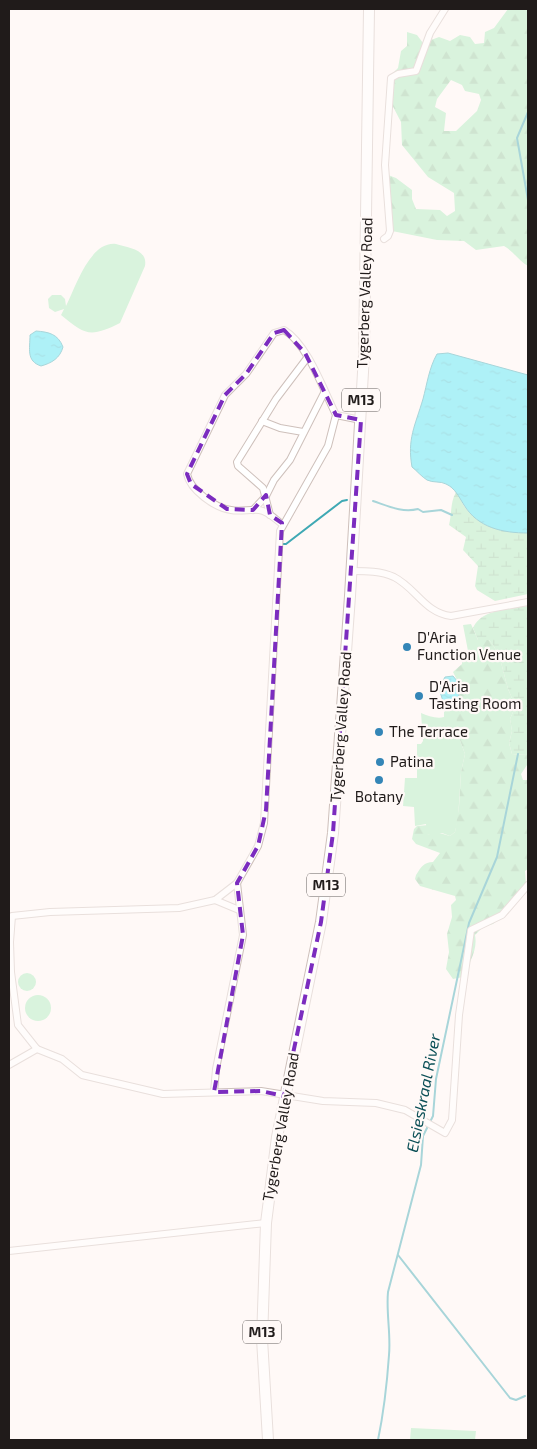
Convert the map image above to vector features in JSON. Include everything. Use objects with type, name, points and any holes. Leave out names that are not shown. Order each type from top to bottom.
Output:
[{"type":"main road","name":"Tygerberg Valley Road","points":[[268,1440],[262,1338],[266,1223],[284,1096],[321,922],[334,833],[360,420],[368,208],[369,9]]},
{"type":"street","points":[[384,239],[390,231],[385,165],[388,92],[391,78],[398,74],[416,71],[419,68],[430,33],[445,9]]},
{"type":"street","points":[[282,524],[270,515],[253,510],[232,510],[212,502],[189,482],[188,469],[217,414],[225,394],[246,374],[274,333],[280,330],[287,332],[299,344],[336,415],[332,435],[318,466],[282,524],[264,823],[258,846],[237,883],[215,900],[179,908],[42,913],[12,916],[10,956],[16,1020],[20,1028],[37,1049],[62,1059],[82,1074],[138,1089],[163,1094],[261,1091],[322,1101],[376,1103],[405,1110],[426,1120],[445,1133],[452,1120],[459,1016],[471,930],[502,915],[528,885]]},
{"type":"street","points":[[270,515],[266,496],[259,483],[237,464],[262,421],[307,358]]},
{"type":"street","points":[[253,510],[266,496],[274,480],[293,455],[324,392]]},
{"type":"street","points":[[336,415],[360,420]]},
{"type":"street","points":[[262,421],[280,428],[303,432]]},
{"type":"street","points":[[352,570],[381,573],[394,577],[428,607],[443,615],[451,616],[525,603]]},
{"type":"street","points":[[214,1092],[216,1069],[243,935],[237,883]]},
{"type":"street","points":[[215,900],[239,910]]},
{"type":"street","points":[[9,1065],[37,1049]]},
{"type":"street","points":[[9,1251],[266,1223]]},
{"type":"highlighted area","points":[[284,330],[305,353],[336,415],[361,420],[333,833],[321,922],[284,1096],[261,1091],[214,1092],[243,935],[237,883],[258,846],[266,810],[282,523],[270,515],[266,495],[253,510],[227,509],[191,484],[187,474],[225,395],[246,374],[274,333]]},
{"type":"green space","points":[[508,9],[528,9],[528,266],[504,246],[476,250],[464,241],[437,240],[392,231],[388,175],[396,178],[412,190],[412,199],[416,209],[440,210],[447,216],[455,211],[454,193],[428,177],[402,145],[401,122],[389,99],[393,73],[398,68],[401,51],[407,46],[407,32],[417,35],[423,43],[439,37],[450,41],[460,35],[470,37],[475,44],[484,43],[485,32],[494,28]],"holes":[[[451,80],[462,85],[465,91],[479,94],[481,100],[477,111],[456,131],[444,131],[446,113],[435,107],[437,99]]]},
{"type":"green space","points":[[116,244],[136,250],[145,260],[145,266],[120,323],[102,331],[88,332],[76,327],[61,315],[64,309],[55,312],[49,308],[48,299],[52,295],[61,295],[65,299],[66,306],[79,277],[91,257],[107,245]]},
{"type":"green space","points":[[456,492],[470,513],[484,524],[510,532],[528,533],[528,594],[495,601],[477,590],[475,586],[478,566],[463,550],[466,537],[449,525]]},
{"type":"green space","points":[[528,606],[527,755],[512,754],[509,743],[512,731],[510,719],[516,705],[508,689],[494,647],[489,640],[478,640],[473,628],[482,617],[489,613]]},
{"type":"green space","points":[[471,624],[478,640],[489,640],[494,647],[508,689],[516,705],[510,719],[512,731],[509,743],[512,754],[527,755],[527,765],[521,774],[523,780],[528,780],[528,869],[525,871],[526,885],[501,911],[499,919],[493,924],[483,927],[475,935],[474,952],[463,977],[453,979],[446,969],[449,952],[447,934],[452,917],[451,905],[456,900],[455,896],[420,886],[415,879],[416,875],[423,866],[433,862],[440,853],[416,844],[412,839],[414,829],[417,826],[429,825],[427,835],[436,832],[450,836],[455,832],[461,772],[465,754],[457,732],[456,706],[458,682],[453,672],[462,664],[462,659],[468,651],[463,625]]},
{"type":"green space","points":[[447,710],[457,711],[457,732],[465,754],[461,772],[458,819],[455,832],[450,836],[442,833],[427,835],[426,824],[415,826],[414,807],[403,806],[405,778],[417,778],[417,744],[421,744],[423,741],[421,713],[441,718],[444,717],[444,712]]},
{"type":"green space","points":[[23,973],[31,973],[36,978],[34,989],[23,991],[18,986],[18,978]]},
{"type":"green space","points":[[38,995],[47,999],[51,1008],[47,1017],[38,1021],[29,1017],[25,1008],[29,999]]},
{"type":"green space","points":[[411,1428],[476,1431],[475,1440],[410,1440]]},
{"type":"water","points":[[36,331],[56,336],[63,347],[55,360],[41,366],[33,361],[30,354],[30,335]]},
{"type":"water","points":[[448,353],[528,375],[528,533],[509,532],[484,524],[470,513],[452,488],[444,483],[427,480],[412,467],[411,440],[430,370],[437,354]]},
{"type":"water","points":[[453,676],[458,682],[459,698],[453,705],[444,705],[439,688],[445,677]]},
{"type":"waterway","name":"Elsieskraal River","points":[[528,112],[517,138],[528,200]]},
{"type":"waterway","points":[[282,544],[286,544],[342,501],[347,500]]},
{"type":"waterway","points":[[373,501],[401,510],[418,509],[423,512],[441,510],[452,515]]},
{"type":"waterway","name":"Elsieskraal River","points":[[378,1440],[385,1398],[389,1355],[388,1292],[421,1165],[423,1136],[433,1116],[436,1079],[469,923],[497,857],[518,754]]},
{"type":"waterway","points":[[398,1255],[510,1398],[516,1400],[525,1396]]},
{"type":"place","name":"D'Aria Function Venue","points":[[407,647]]},
{"type":"place","name":"D'Aria Tasting Room","points":[[419,696]]},
{"type":"place","name":"The Terrace","points":[[379,732]]},
{"type":"place","name":"Patina","points":[[380,762]]},
{"type":"place","name":"Botany","points":[[379,780]]}]
